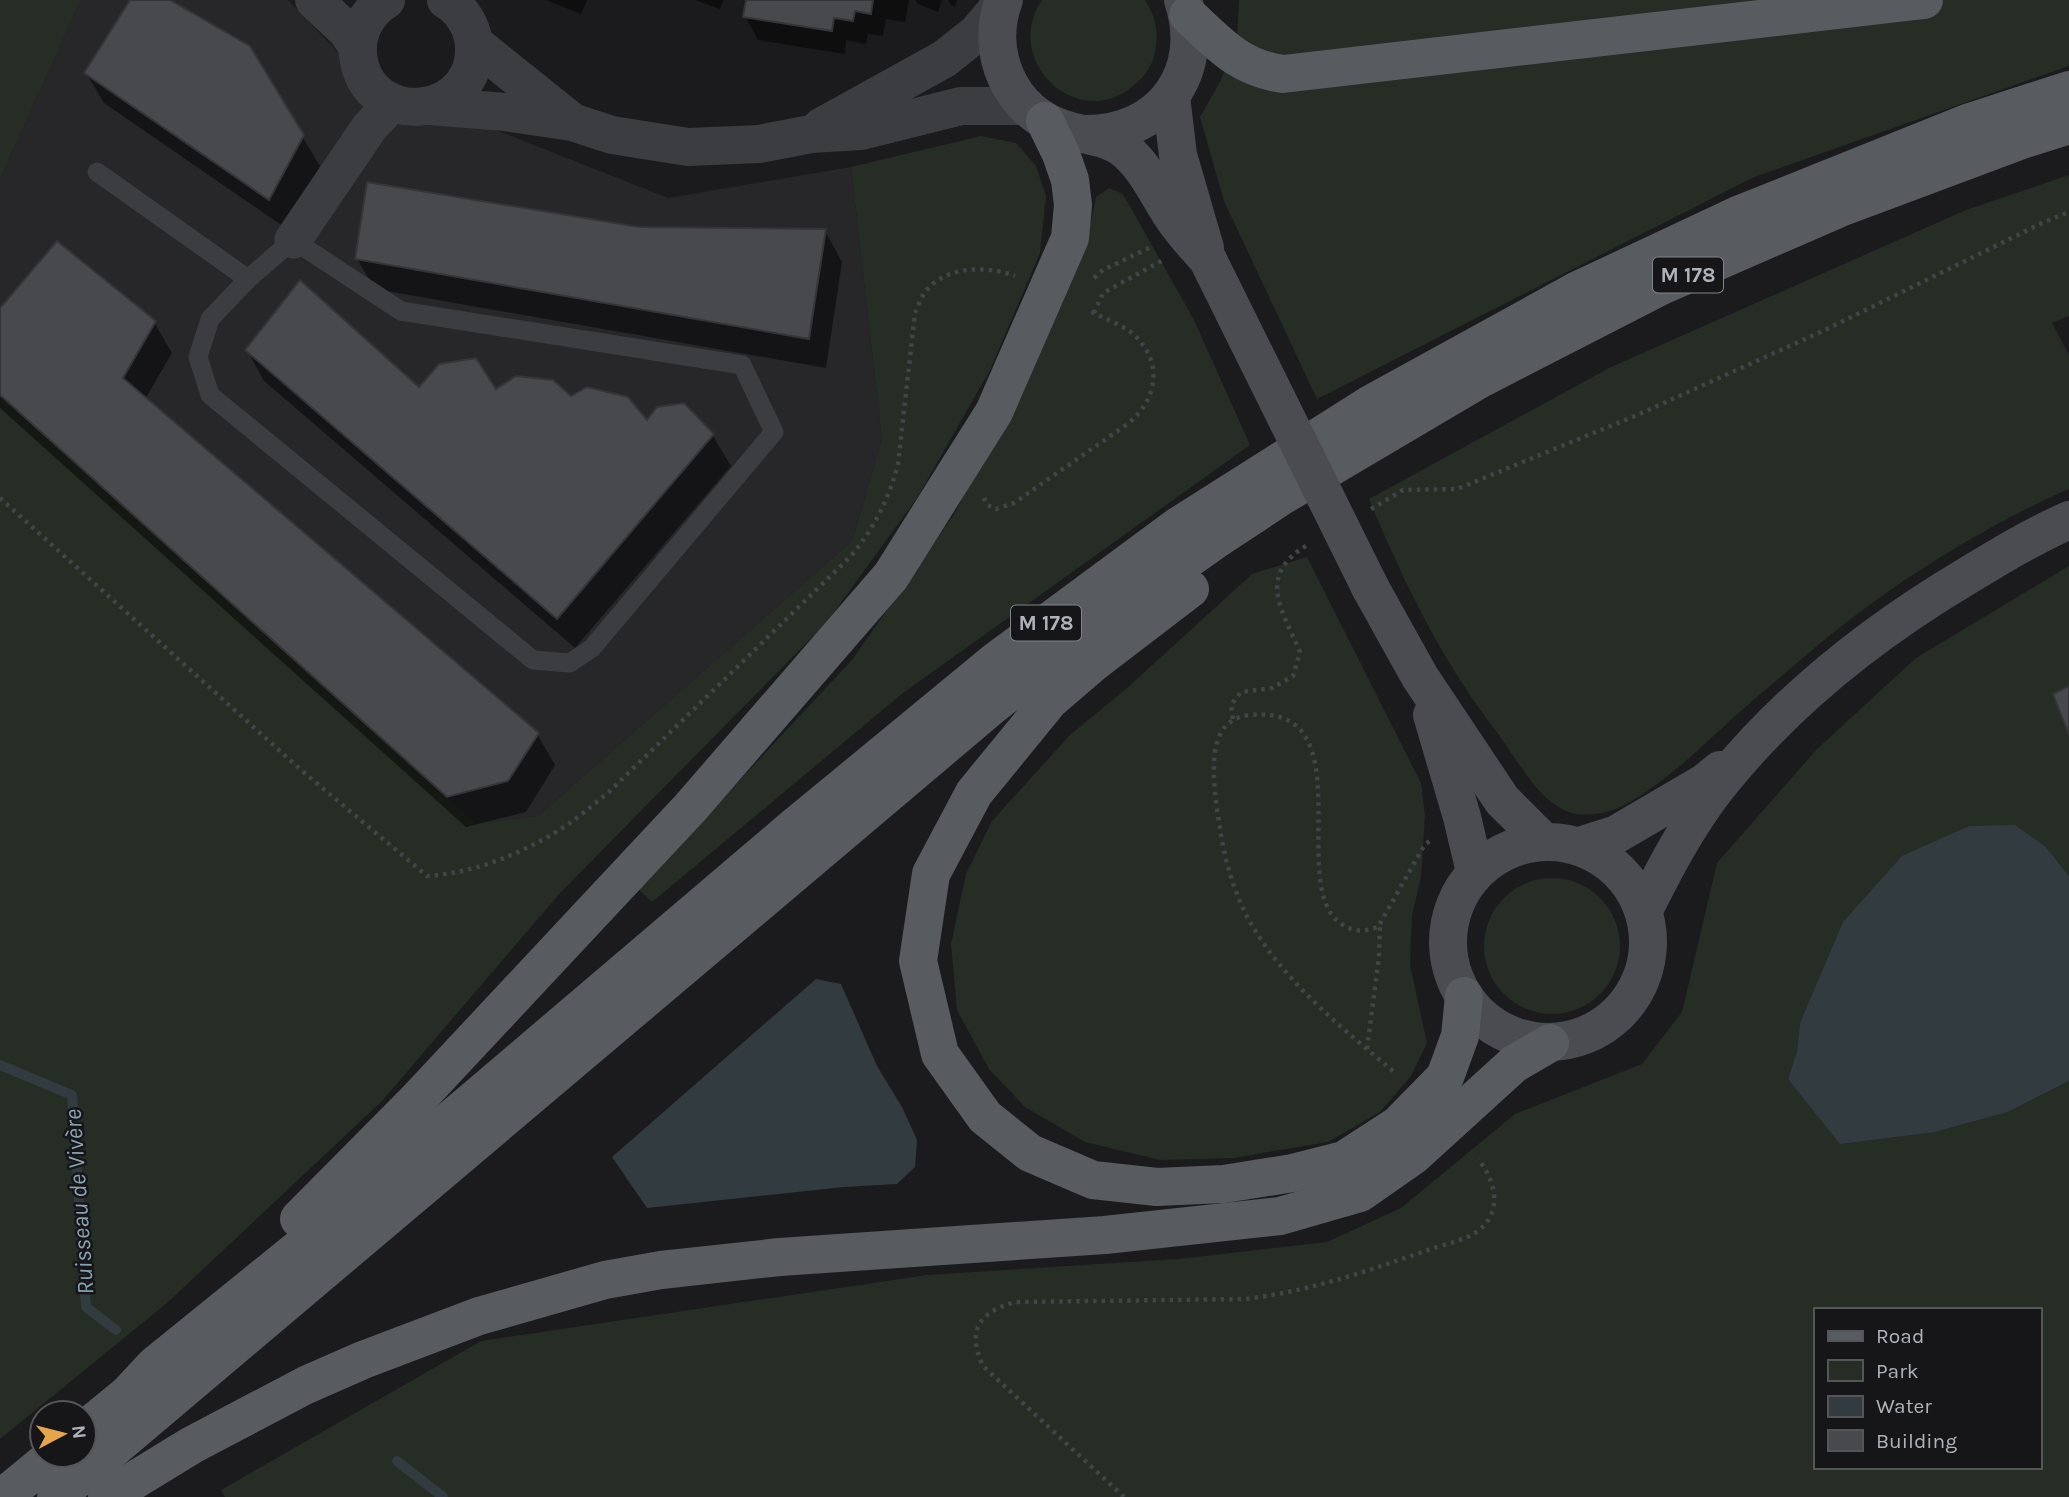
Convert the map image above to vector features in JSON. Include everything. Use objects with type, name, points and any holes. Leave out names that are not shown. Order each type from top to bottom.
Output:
[{"type":"main road","points":[[1186,7],[1230,54],[1246,65],[1283,74],[1924,0]]},
{"type":"main road","points":[[155,1365],[171,1336],[247,1271],[395,1122],[681,818],[891,576],[994,412],[1070,238],[1073,205],[1070,180],[1061,155],[1035,113],[1011,89],[1002,68],[997,47],[997,24],[1003,1]]},
{"type":"main road","points":[[1086,134],[1105,134],[1124,129],[1158,110],[1171,96],[1189,57],[1191,36],[1186,7]]},
{"type":"main road","name":"M 178","points":[[98,1419],[128,1394],[155,1365],[302,1246],[793,828],[997,660],[1178,526],[1369,404],[1578,290],[1738,215],[1970,121],[2069,90]]},
{"type":"main road","points":[[1171,96],[1178,155],[1196,209],[1190,258]]},
{"type":"main road","points":[[107,1497],[192,1445],[306,1385],[363,1360],[480,1316],[605,1280],[661,1270],[780,1257],[1105,1235],[1280,1216],[1360,1193],[1413,1156],[1514,1064],[1550,1043],[1581,1037],[1600,1028],[1609,1023],[1630,1000],[1644,972],[1649,941],[1644,910],[1629,882],[1607,860],[1561,843],[1502,800],[1420,677],[1190,258],[1174,220],[1146,174],[1125,150],[1086,134],[1065,130],[1035,113]]},
{"type":"main road","name":"M 178","points":[[57,1497],[993,705],[1087,631],[1214,541],[1282,496],[1482,378],[1661,286],[1840,208],[2069,125]]},
{"type":"main road","points":[[1328,470],[1294,514],[1102,656],[1050,700],[974,793],[931,874],[918,961],[940,1054],[985,1117],[1030,1153],[1093,1180],[1157,1186],[1224,1184],[1293,1173],[1343,1160],[1398,1125],[1445,1077],[1460,1036],[1464,996]]},
{"type":"main road","points":[[1644,910],[1662,872],[1715,789],[1754,743],[1817,681],[1917,605],[2036,534],[2069,520]]},
{"type":"main road","points":[[1420,677],[1462,817],[1475,872]]},
{"type":"main road","points":[[1550,1043],[1516,1038],[1486,1022],[1464,996],[1452,971],[1448,943],[1451,915],[1462,889],[1475,872],[1495,856],[1518,846],[1561,843],[1617,834],[1704,783],[1754,743]]},
{"type":"main road","points":[[3,1497],[37,1469]]},
{"type":"street","points":[[314,0],[345,29],[358,47]]},
{"type":"street","points":[[386,0],[367,17],[358,47],[360,66],[376,92],[392,103],[412,108],[431,106],[505,111],[572,122],[612,135],[688,147],[759,144],[811,134],[861,131],[961,106],[1035,113]]},
{"type":"street","points":[[431,106],[452,95],[467,77],[474,55],[474,43],[467,21],[460,11],[446,0]]},
{"type":"street","points":[[811,134],[944,59],[977,33],[1003,1]]},
{"type":"street","points":[[474,43],[572,122]]},
{"type":"street","points":[[293,240],[369,128],[392,103]]},
{"type":"lane","points":[[97,172],[248,279]]},
{"type":"lane","points":[[293,240],[401,311],[742,365],[774,432],[592,648],[570,663],[533,660],[210,395],[198,357],[211,319],[248,279],[293,240]]},
{"type":"path","points":[[1369,509],[1403,490],[1457,489],[1635,416],[1825,330],[2069,212]]},
{"type":"path","points":[[1090,283],[1104,270],[1153,246]]},
{"type":"path","points":[[984,491],[984,501],[991,508],[1014,503],[1129,423],[1144,408],[1154,380],[1150,358],[1130,331],[1091,312],[1103,293],[1190,258]]},
{"type":"path","points":[[0,498],[301,770],[427,876],[454,875],[480,867],[544,839],[569,824],[610,791],[841,565],[867,536],[892,488],[898,464],[915,313],[924,293],[939,279],[974,270],[1003,271],[1027,281]]},
{"type":"path","points":[[1233,719],[1231,705],[1241,692],[1272,688],[1293,676],[1300,652],[1282,612],[1277,579],[1291,555],[1313,542]]},
{"type":"path","points":[[1380,925],[1367,931],[1352,930],[1336,921],[1325,902],[1322,890],[1318,782],[1306,739],[1295,726],[1279,716],[1253,715],[1233,719],[1221,730],[1216,745],[1213,775],[1226,857],[1242,906],[1259,937],[1283,969],[1393,1072]]},
{"type":"path","points":[[1367,1050],[1379,957],[1380,925],[1426,844],[1434,838]]},
{"type":"path","points":[[1124,1497],[984,1366],[978,1355],[976,1332],[980,1321],[989,1312],[1016,1302],[1246,1299],[1303,1290],[1369,1271],[1467,1237],[1485,1224],[1493,1207],[1493,1185],[1478,1159]]},
{"type":"shaded area","points":[[81,0],[288,0],[341,55],[473,121],[668,198],[851,167],[882,439],[852,541],[538,816],[476,823],[0,395],[0,179]]},
{"type":"green space","points":[[0,0],[81,0],[0,179]]},
{"type":"green space","points":[[1042,0],[1145,0],[1152,13],[1157,34],[1151,65],[1133,86],[1112,98],[1090,101],[1069,96],[1052,84],[1038,66],[1031,46],[1032,23]]},
{"type":"green space","points":[[1239,0],[2069,0],[2069,66],[1752,178],[1317,399],[1224,201],[1200,117],[1221,80],[1237,38]]},
{"type":"green space","points":[[981,136],[1016,143],[1036,166],[1046,196],[1040,253],[990,370],[917,498],[826,623],[560,893],[382,1101],[167,1303],[49,1399],[28,1399],[28,1416],[0,1439],[0,395],[476,823],[538,816],[852,541],[882,439],[851,167]]},
{"type":"green space","points":[[2069,175],[2069,316],[2052,323],[2069,355],[2069,489],[1997,524],[1892,589],[1827,637],[1668,775],[1626,804],[1606,812],[1583,815],[1569,812],[1547,798],[1528,777],[1440,648],[1410,590],[1369,499],[1609,368],[1966,210]]},
{"type":"green space","points":[[1109,188],[1123,194],[1194,320],[1250,445],[903,693],[652,902],[638,889],[852,660],[955,513],[1017,392],[1087,239],[1096,197]]},
{"type":"green space","points":[[1307,557],[1421,783],[1425,816],[1421,877],[1412,915],[1410,965],[1427,1043],[1411,1076],[1380,1112],[1328,1142],[1234,1158],[1160,1160],[1085,1142],[1025,1107],[989,1069],[957,1010],[951,944],[966,874],[992,821],[1070,735],[1126,689],[1252,574]]},
{"type":"green space","points":[[2069,566],[2069,876],[2046,847],[1800,1023],[1797,1051],[1788,1079],[1935,1132],[2008,1112],[2069,1081],[2069,1497],[225,1497],[221,1490],[481,1341],[927,1275],[1178,1259],[1327,1242],[1401,1208],[1515,1114],[1642,1064],[1682,1012],[1717,863],[1817,749],[1916,658]]},
{"type":"green space","points":[[1552,878],[1578,883],[1600,898],[1615,920],[1620,946],[1615,972],[1600,994],[1578,1009],[1552,1014],[1526,1009],[1504,994],[1489,972],[1484,946],[1489,920],[1504,898],[1526,883]]},
{"type":"water","points":[[2015,825],[2046,847],[2069,876],[2069,1081],[2008,1112],[1935,1132],[1840,1144],[1788,1079],[1797,1051],[1800,1023],[1843,922],[1902,856],[1969,826]]},
{"type":"water","points":[[816,979],[841,984],[877,1066],[902,1107],[917,1140],[915,1167],[897,1184],[647,1208],[612,1157]]},
{"type":"building","points":[[130,0],[170,0],[250,46],[304,135],[269,200],[84,73]]},
{"type":"building","points":[[746,0],[873,0],[871,14],[855,11],[853,21],[834,18],[832,31],[743,17]]},
{"type":"building","points":[[367,182],[639,227],[826,229],[809,339],[355,259]]},
{"type":"building","points":[[57,241],[156,321],[123,378],[539,733],[508,781],[447,797],[0,395],[0,308]]},
{"type":"building","points":[[300,280],[419,387],[439,364],[476,358],[496,389],[516,376],[553,380],[571,396],[587,387],[628,397],[647,420],[657,407],[684,403],[714,434],[557,619],[245,350]]},
{"type":"building","points":[[2069,686],[2069,735],[2053,694]]},
{"type":"waterway","name":"Ruisseau de Vivère","points":[[0,1065],[72,1095],[86,1307],[116,1330]]},
{"type":"waterway","name":"Ruisseau de Vivère","points":[[397,1461],[443,1497]]}]
